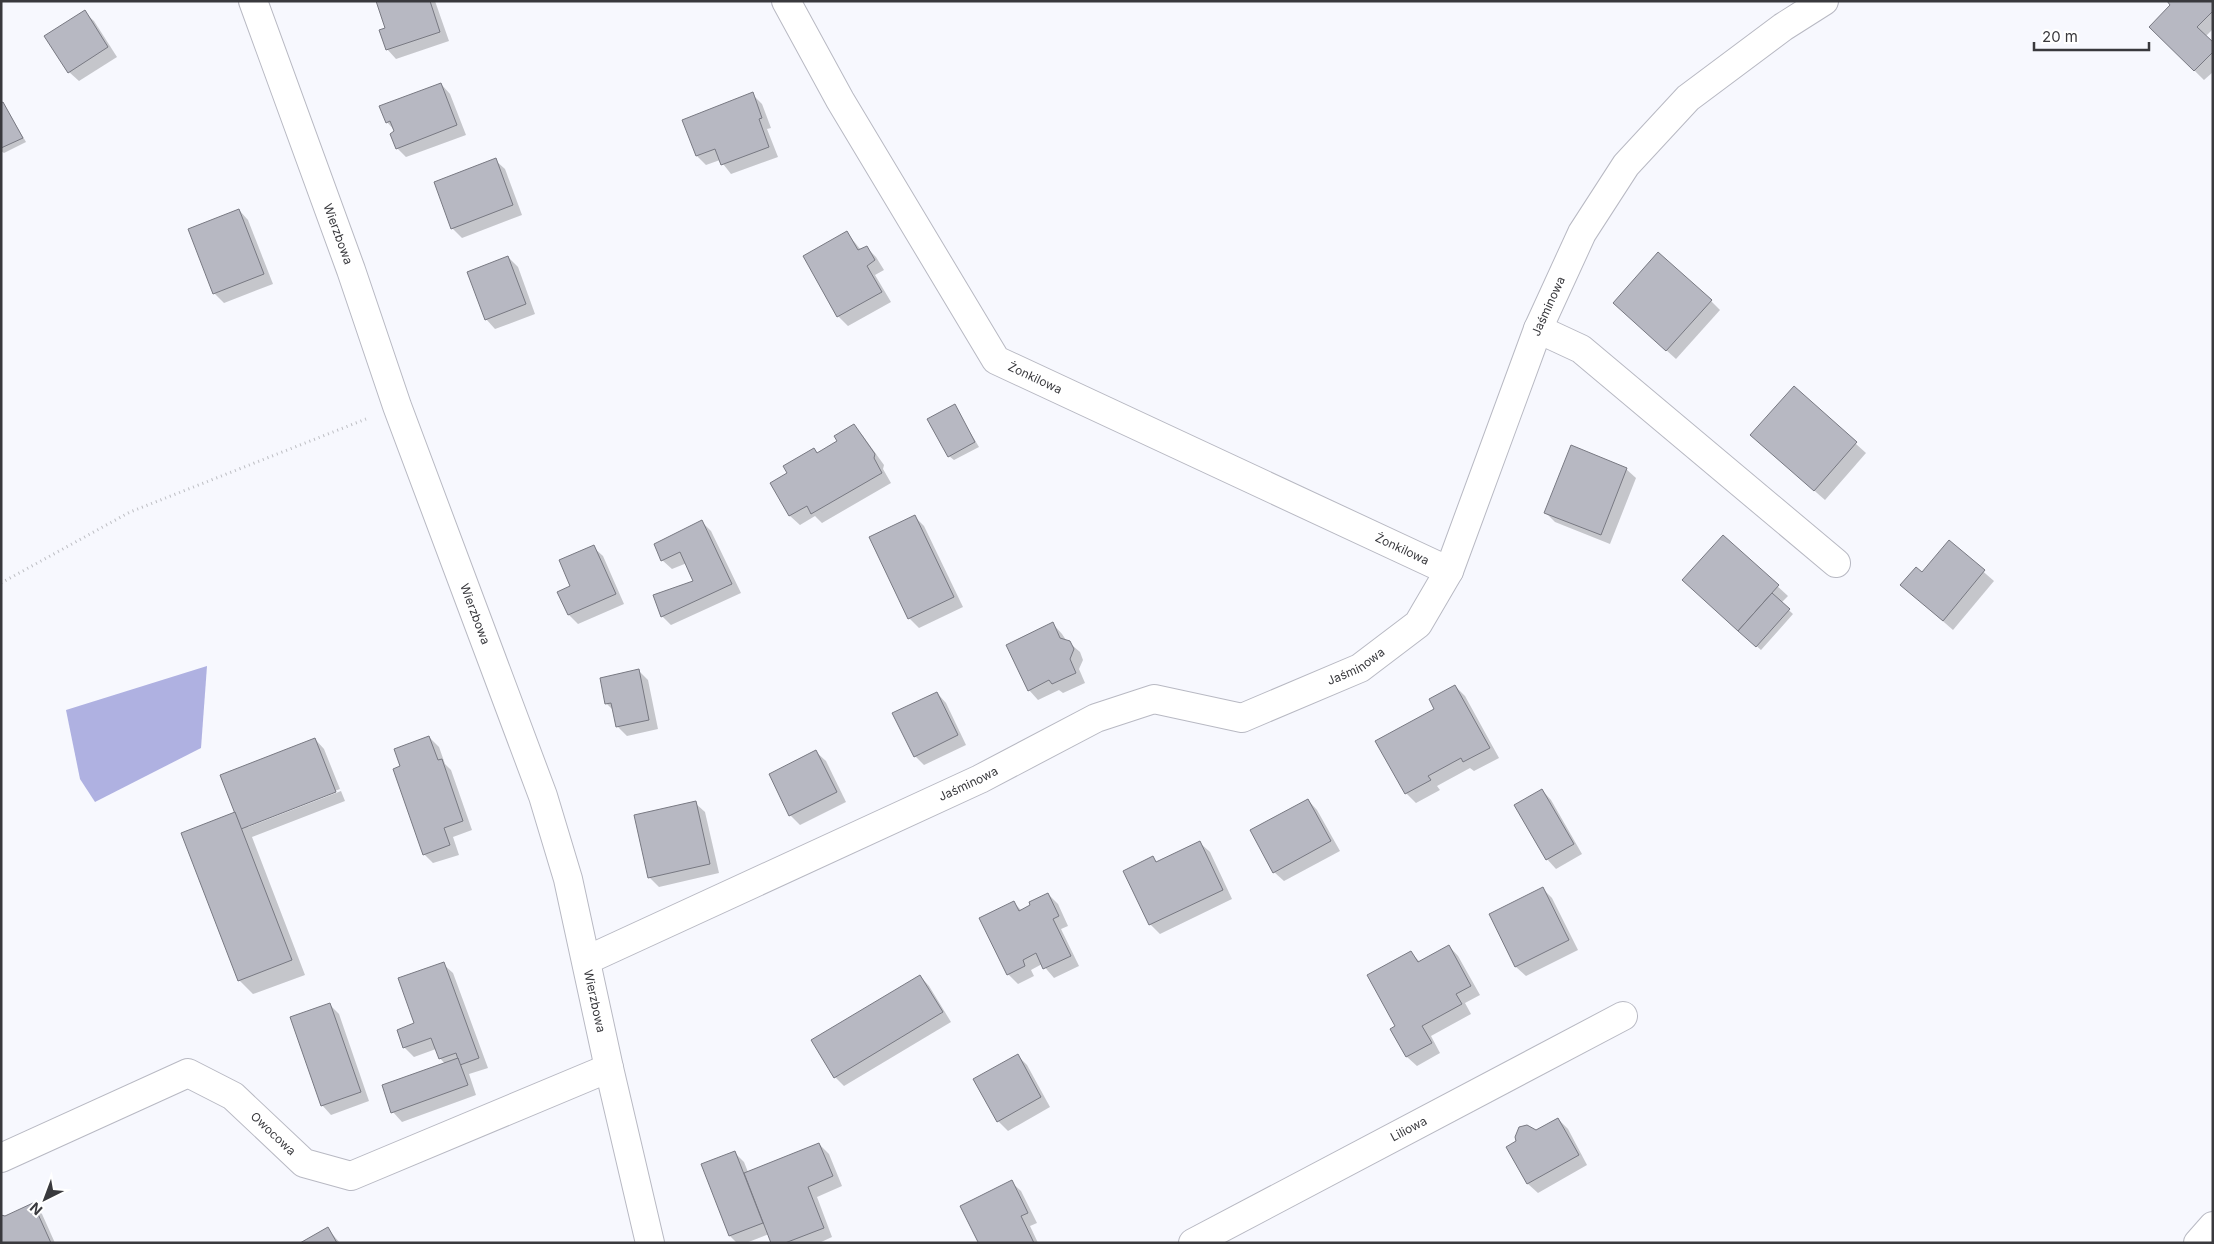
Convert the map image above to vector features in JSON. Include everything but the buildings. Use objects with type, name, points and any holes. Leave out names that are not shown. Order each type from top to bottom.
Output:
[{"type":"street","name":"Wierzbowa","points":[[253,1],[351,270],[397,406],[544,796],[568,879],[609,1068],[650,1243]]},
{"type":"street","name":"Żonkilowa","points":[[786,1],[840,100],[996,360],[1449,571]]},
{"type":"street","name":"Jaśminowa","points":[[587,960],[980,779],[1096,718],[1154,699],[1242,718],[1360,668],[1418,624],[1449,571],[1538,329],[1582,233],[1626,165],[1688,98],[1783,27],[1824,1]]},
{"type":"street","points":[[1538,329],[1581,349],[1836,563]]},
{"type":"street","name":"Liliowa","points":[[1193,1243],[1623,1016]]},
{"type":"street","name":"Owocowa","points":[[1,1158],[188,1073],[233,1096],[304,1163],[351,1176],[609,1068]]},
{"type":"street","points":[[2198,1243],[2213,1226]]},
{"type":"path","points":[[1,583],[130,512],[397,406]]},
{"type":"water","points":[[207,666],[201,748],[95,802],[80,779],[66,710]]}]
